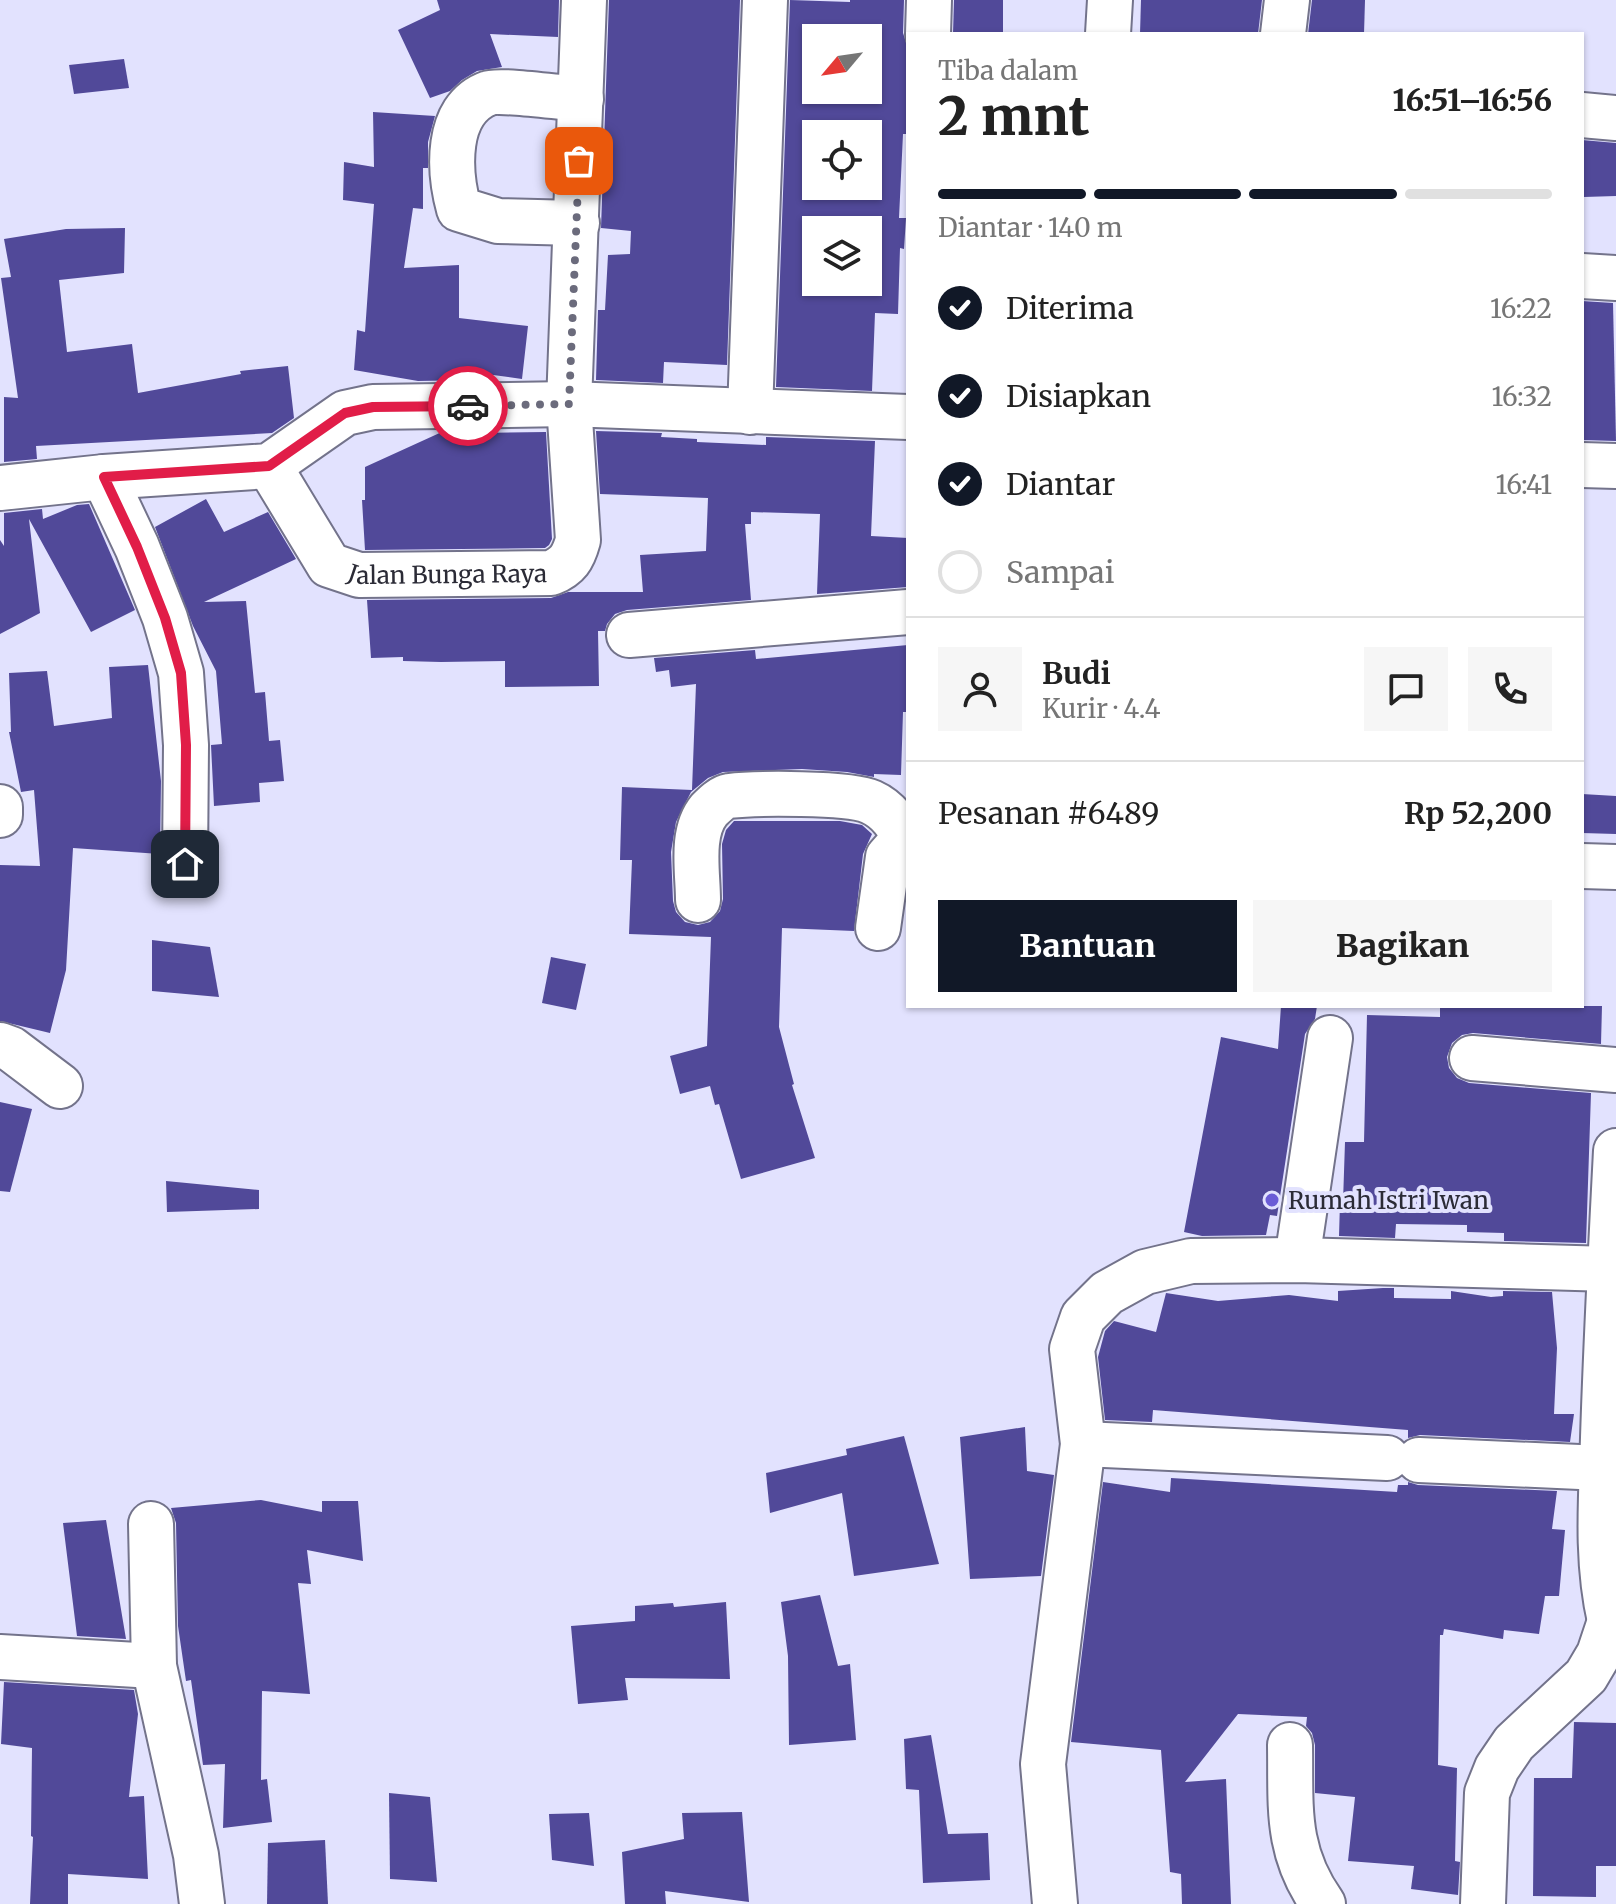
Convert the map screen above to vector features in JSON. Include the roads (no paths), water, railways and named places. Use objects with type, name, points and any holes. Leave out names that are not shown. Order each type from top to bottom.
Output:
[{"type":"street","points":[[581,99],[490,92],[467,107],[453,140],[453,186],[459,209],[498,221],[577,223],[581,99],[584,0]]},
{"type":"street","points":[[750,412],[765,0]]},
{"type":"street","points":[[928,32],[929,0]]},
{"type":"street","points":[[1108,32],[1110,0]]},
{"type":"street","points":[[1283,32],[1287,0]]},
{"type":"street","points":[[1584,115],[1616,118]]},
{"type":"street","name":"Jalan Bunga Raya","points":[[269,466],[329,565],[359,575],[551,573],[565,567],[578,540],[569,404],[577,223]]},
{"type":"street","points":[[1584,276],[1616,278]]},
{"type":"street","points":[[0,488],[104,477],[269,466],[345,413],[373,407],[569,404],[906,417]]},
{"type":"street","points":[[1584,465],[1616,466]]},
{"type":"street","points":[[104,477],[143,561],[165,618],[181,673],[186,745],[185,864]]},
{"type":"street","points":[[629,635],[906,612]]},
{"type":"street","points":[[698,900],[700,830],[710,809],[725,797],[844,795],[868,800],[884,809],[906,840]]},
{"type":"street","points":[[0,807],[0,815]]},
{"type":"street","points":[[878,928],[888,857],[906,844]]},
{"type":"street","points":[[1584,866],[1616,867]]},
{"type":"street","points":[[1297,1260],[1330,1038]]},
{"type":"street","points":[[0,1045],[11,1049],[60,1086]]},
{"type":"street","points":[[1472,1058],[1616,1070]]},
{"type":"street","points":[[1483,1904],[1487,1793],[1497,1768],[1514,1743],[1586,1676],[1599,1654],[1613,1616],[1603,1592],[1599,1552],[1616,1151]]},
{"type":"street","points":[[1055,1904],[1043,1764],[1083,1444],[1072,1349],[1083,1317],[1107,1293],[1145,1272],[1191,1261],[1297,1260],[1610,1269]]},
{"type":"street","points":[[1083,1444],[1602,1468]]},
{"type":"street","points":[[151,1524],[154,1666],[196,1855],[202,1904]]},
{"type":"street","points":[[0,1657],[154,1666]]},
{"type":"street","points":[[1290,1745],[1292,1834],[1300,1864],[1323,1904]]},
{"type":"place","name":"Rumah Istri Iwan","points":[[1272,1200]]}]
